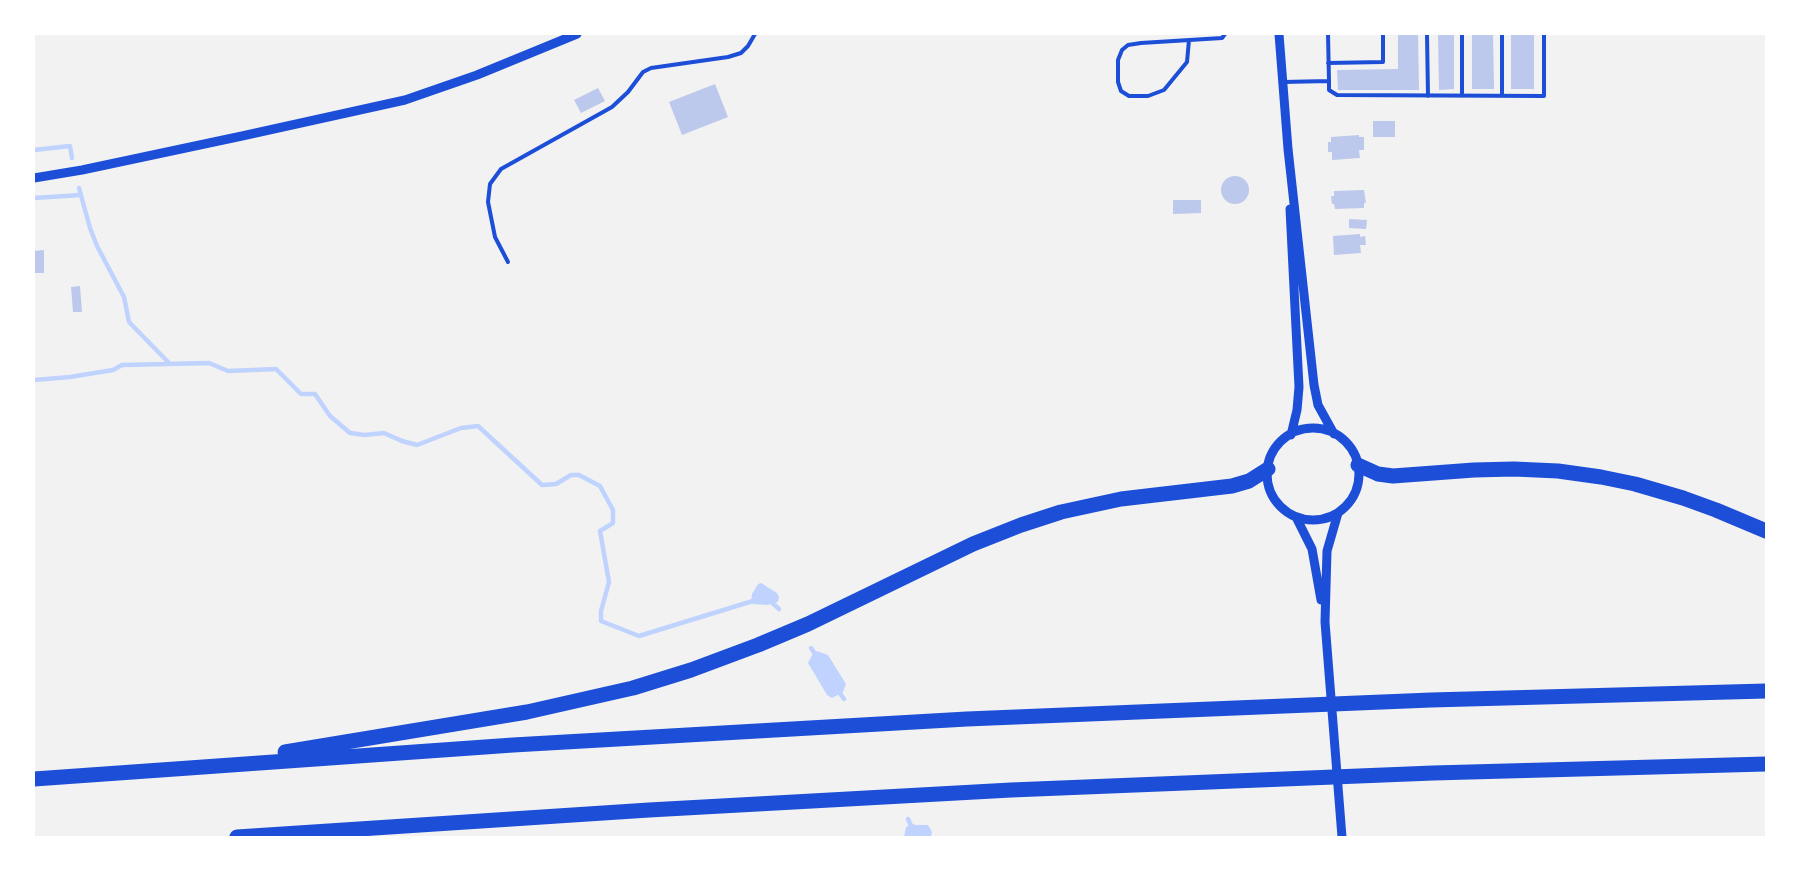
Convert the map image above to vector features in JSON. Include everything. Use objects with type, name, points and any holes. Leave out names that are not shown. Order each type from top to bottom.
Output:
[{"type":"highway","points":[[1358,465],[1378,474],[1394,476],[1514,469],[1564,472],[1601,477],[1647,487],[1689,500],[1766,531]]},
{"type":"highway","points":[[187,767],[534,711],[633,688],[697,668],[771,640],[954,553],[1021,525],[1066,511],[1112,500],[1232,486],[1249,481],[1268,469]]},
{"type":"highway","points":[[34,779],[579,740],[1001,717],[1431,700],[1766,691]]},
{"type":"highway","points":[[237,837],[649,810],[1001,791],[1433,773],[1766,764]]},
{"type":"street","points":[[34,178],[82,170],[406,100],[477,75],[577,34]]},
{"type":"street","points":[[1278,34],[1288,149],[1315,390],[1321,412],[1334,434]]},
{"type":"street","points":[[1288,149],[1299,387],[1297,410],[1291,434]]},
{"type":"street","points":[[1301,430],[1324,430],[1334,434],[1350,446],[1358,465],[1359,475],[1356,490],[1349,503],[1338,513],[1328,518],[1318,520],[1296,517],[1282,508],[1273,495],[1269,485],[1268,469],[1270,458],[1275,449],[1291,434],[1301,430]]},
{"type":"street","points":[[1338,513],[1327,552],[1325,622],[1342,837]]},
{"type":"street","points":[[1296,517],[1313,552],[1325,622]]},
{"type":"lane","points":[[508,262],[495,237],[488,202],[490,184],[502,169],[612,107],[628,92],[643,72],[651,68],[728,57],[741,53],[755,34]]},
{"type":"lane","points":[[1197,34],[1198,40]]},
{"type":"lane","points":[[1189,40],[1185,66],[1164,90],[1148,96],[1129,96],[1121,91],[1118,82],[1118,60],[1120,53],[1125,47],[1135,44],[1189,40],[1198,40],[1222,38],[1226,34]]},
{"type":"lane","points":[[1328,34],[1329,90],[1337,95],[1428,96],[1544,96],[1544,34]]},
{"type":"lane","points":[[1328,63],[1384,62],[1383,34]]},
{"type":"lane","points":[[1427,34],[1428,96]]},
{"type":"lane","points":[[1462,34],[1462,96]]},
{"type":"lane","points":[[1502,34],[1502,96]]},
{"type":"lane","points":[[1282,82],[1328,81]]},
{"type":"water","points":[[761,583],[777,593],[779,597],[778,602],[767,605],[753,604],[751,602],[752,594],[758,584]]},
{"type":"water","points":[[817,651],[828,655],[846,684],[843,692],[832,698],[827,695],[808,663],[812,655]]},
{"type":"water","points":[[914,824],[928,825],[932,832],[931,837],[904,837],[906,827]]},
{"type":"building","points":[[1398,34],[1418,34],[1419,90],[1338,90],[1337,70],[1398,69]]},
{"type":"building","points":[[1438,34],[1454,34],[1454,89],[1439,90]]},
{"type":"building","points":[[1472,34],[1493,34],[1494,89],[1472,89]]},
{"type":"building","points":[[1511,34],[1534,34],[1534,89],[1511,89]]},
{"type":"building","points":[[715,84],[728,117],[682,135],[669,102]]},
{"type":"building","points":[[598,88],[605,101],[581,113],[574,100]]},
{"type":"building","points":[[1373,121],[1395,121],[1395,137],[1373,137]]},
{"type":"building","points":[[1359,135],[1359,137],[1364,137],[1364,150],[1359,150],[1360,158],[1332,160],[1332,152],[1328,152],[1328,142],[1331,142],[1331,137]]},
{"type":"building","points":[[1235,176],[1245,180],[1249,190],[1245,200],[1235,204],[1225,200],[1221,190],[1225,180]]},
{"type":"building","points":[[1364,190],[1366,203],[1364,203],[1364,208],[1335,209],[1334,204],[1332,204],[1331,196],[1334,196],[1334,191]]},
{"type":"building","points":[[1173,200],[1201,200],[1201,213],[1173,214]]},
{"type":"building","points":[[1349,219],[1367,220],[1366,229],[1349,228]]},
{"type":"building","points":[[1360,234],[1360,237],[1365,236],[1366,245],[1360,245],[1361,253],[1334,255],[1333,236]]},
{"type":"building","points":[[44,250],[44,273],[34,273],[34,251]]},
{"type":"building","points":[[80,286],[82,312],[73,312],[71,287]]},
{"type":"waterway","points":[[34,150],[70,146],[72,158]]},
{"type":"waterway","points":[[79,188],[97,246],[124,297],[129,322],[169,363]]},
{"type":"waterway","points":[[34,198],[81,195]]},
{"type":"waterway","points":[[34,380],[70,377],[113,370],[122,365],[209,363],[228,371],[276,369],[301,394],[315,394],[330,416],[350,433],[365,435],[384,433],[417,445],[461,428],[478,426],[542,485],[556,484],[571,475],[579,475],[600,486],[613,510],[613,523],[600,531],[609,582],[601,611],[601,621],[639,636],[756,600]]},
{"type":"waterway","points":[[769,600],[779,609]]},
{"type":"waterway","points":[[811,648],[817,657]]},
{"type":"waterway","points":[[837,689],[844,699]]},
{"type":"waterway","points":[[908,819],[916,837]]}]
